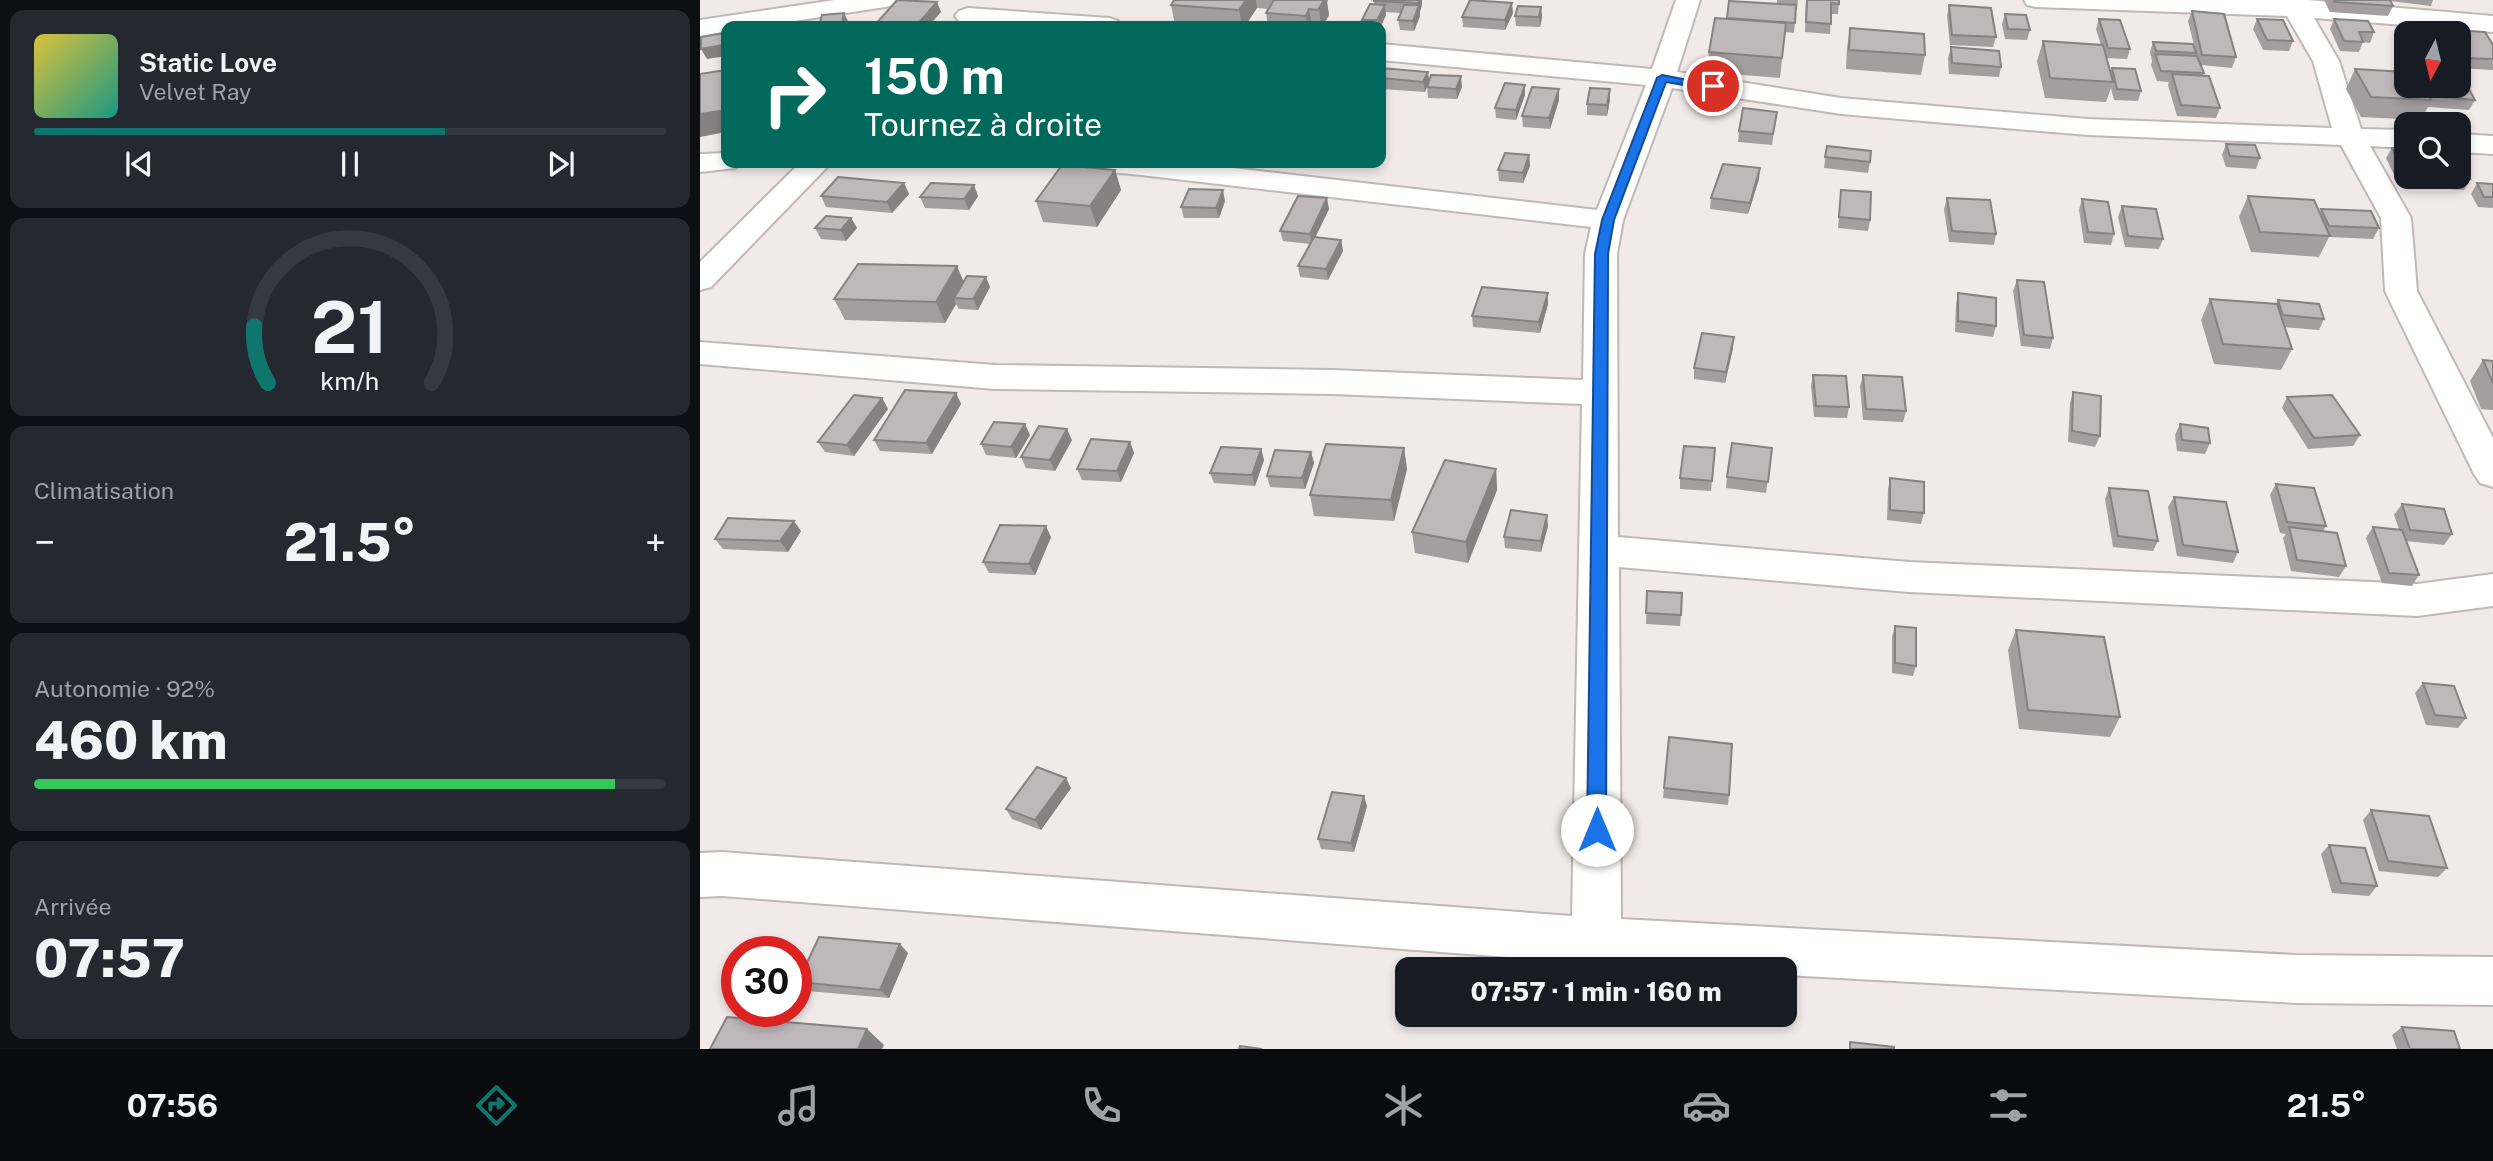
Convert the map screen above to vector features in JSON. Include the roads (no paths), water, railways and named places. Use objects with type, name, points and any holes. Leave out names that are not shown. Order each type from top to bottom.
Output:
[{"type":"street","points":[[746,21],[885,0]]},
{"type":"street","points":[[1596,941],[1601,254],[1608,220],[1662,78],[1688,0]]},
{"type":"street","points":[[2036,0],[2296,5],[2493,24]]},
{"type":"street","points":[[2296,5],[2326,61],[2337,108],[2350,136],[2396,218],[2402,290],[2493,474]]},
{"type":"street","points":[[970,14],[1051,21]]},
{"type":"street","points":[[700,28],[721,25]]},
{"type":"street","points":[[1386,52],[1662,78],[1841,106],[2060,125],[2394,138]]},
{"type":"street","points":[[2471,144],[2493,145]]},
{"type":"street","points":[[700,163],[721,162]]},
{"type":"street","points":[[700,280],[811,168]]},
{"type":"street","points":[[1157,168],[1608,220]]},
{"type":"street","points":[[700,353],[995,377],[1332,382],[1601,393]]},
{"type":"street","points":[[1599,550],[1909,577],[2162,589],[2417,600],[2493,590]]},
{"type":"street","points":[[700,875],[722,874],[1596,941],[2295,979],[2493,981]]}]
